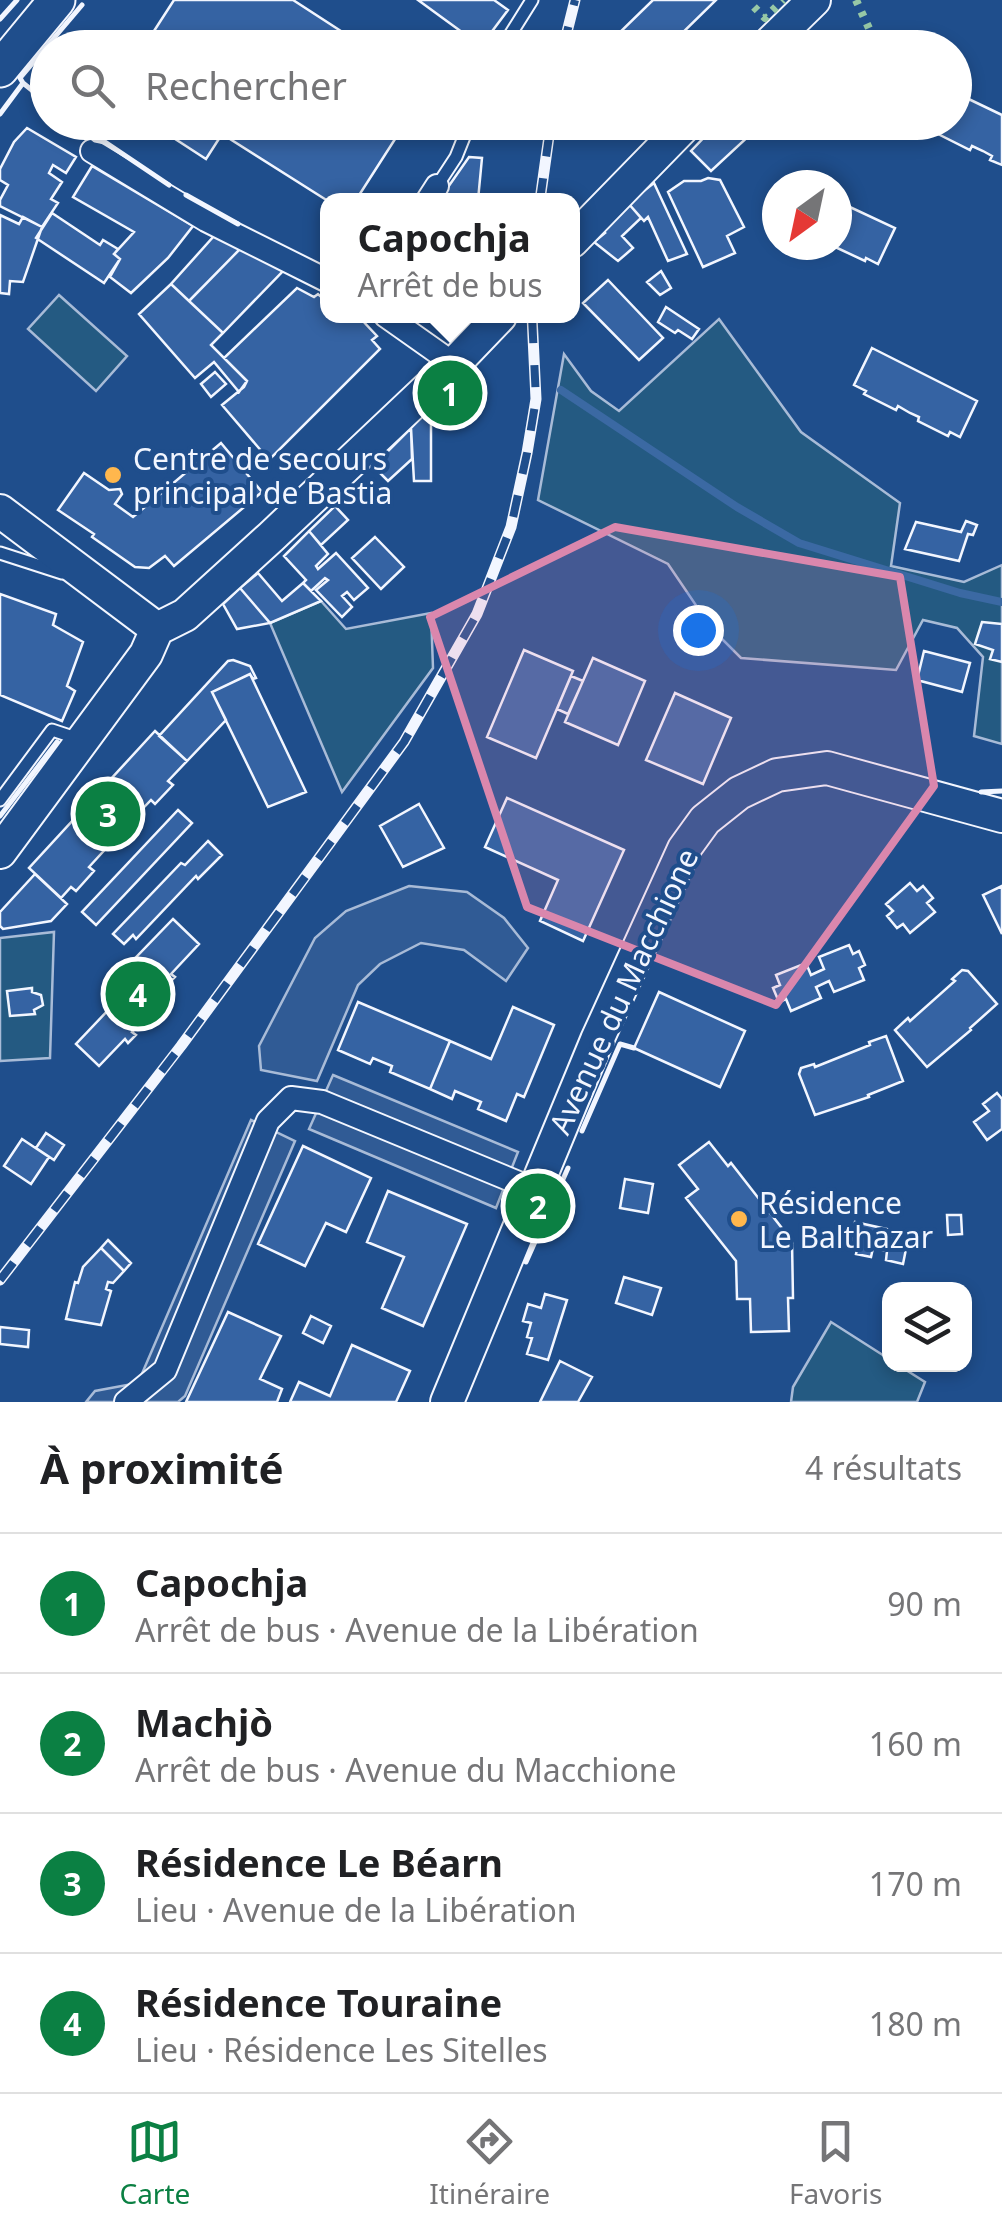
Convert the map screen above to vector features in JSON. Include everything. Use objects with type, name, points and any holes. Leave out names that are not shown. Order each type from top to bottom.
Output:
[{"type":"main road","points":[[32,30],[57,0]]},
{"type":"main road","points":[[783,30],[814,0]]},
{"type":"main road","points":[[0,69],[30,33]]},
{"type":"main road","points":[[580,233],[670,140]]},
{"type":"main road","points":[[0,852],[146,654],[157,629],[185,615],[493,323]]},
{"type":"main road","points":[[4,518],[157,629]]},
{"type":"main road","name":"Avenue du Macchione","points":[[447,1402],[597,1040],[684,849],[705,820],[739,793],[777,775],[826,768],[1002,816]]},
{"type":"street","points":[[92,152],[206,220],[320,277]]},
{"type":"street","points":[[396,323],[454,364]]},
{"type":"street","points":[[126,1402],[165,1370],[268,1121],[290,1098],[322,1102],[534,1189]]},
{"type":"lane","points":[[513,30],[532,0]]},
{"type":"lane","points":[[432,193],[463,140]]},
{"type":"lane","points":[[0,552],[101,586]]},
{"type":"lane","points":[[0,800],[52,730],[83,740]]},
{"type":"highlighted area","points":[[615,527],[900,577],[934,786],[776,1005],[527,907],[430,617]]},
{"type":"shaded area","points":[[59,295],[127,356],[96,391],[28,329]]},
{"type":"shaded area","points":[[719,319],[801,432],[900,503],[891,566],[964,582],[1002,565],[1002,744],[974,736],[983,657],[957,628],[923,620],[896,670],[741,658],[712,629],[668,564],[538,500],[564,354],[591,391],[619,411]]},
{"type":"shaded area","points":[[321,601],[346,629],[431,613],[433,668],[342,792],[270,623]]},
{"type":"shaded area","points":[[409,886],[467,892],[504,918],[528,948],[506,981],[464,950],[421,943],[380,964],[358,985],[317,1081],[261,1070],[259,1046],[315,938],[346,911]]},
{"type":"shaded area","points":[[54,932],[50,1058],[0,1061],[0,938]]},
{"type":"shaded area","points":[[333,1075],[518,1152],[496,1208],[309,1129]]},
{"type":"shaded area","points":[[251,1120],[295,1141],[185,1396],[178,1402],[86,1402],[95,1391],[138,1383]]},
{"type":"shaded area","points":[[831,1322],[882,1355],[882,1372],[909,1372],[925,1382],[917,1402],[791,1402],[793,1387]]},
{"type":"building","points":[[174,0],[293,0],[339,30],[155,30]]},
{"type":"building","points":[[418,0],[494,0],[508,10],[493,30],[459,30]]},
{"type":"building","points":[[653,0],[716,0],[685,30],[622,30]]},
{"type":"building","points":[[972,101],[1002,115],[1002,165],[990,160],[992,156],[983,151],[972,146],[970,150],[950,140],[972,140]]},
{"type":"building","points":[[27,128],[30,140],[47,140],[76,157],[66,173],[53,165],[49,173],[62,182],[51,199],[58,203],[42,227],[0,206],[8,185],[0,180],[0,169],[14,142]]},
{"type":"building","points":[[177,140],[218,140],[206,159]]},
{"type":"building","points":[[231,140],[394,140],[360,193],[320,196]]},
{"type":"building","points":[[702,140],[745,140],[711,171],[691,151]]},
{"type":"building","points":[[469,157],[482,158],[479,193],[444,193]]},
{"type":"building","points":[[92,166],[193,226],[168,258],[131,293],[110,277],[120,259],[114,254],[134,232],[73,197]]},
{"type":"building","points":[[720,180],[744,227],[727,236],[735,253],[703,267],[668,192],[684,181]]},
{"type":"building","points":[[654,183],[687,254],[668,261],[648,217],[644,221],[628,203]]},
{"type":"building","points":[[628,203],[641,218],[622,236],[633,248],[618,261],[594,242],[605,233],[601,229]]},
{"type":"building","points":[[852,208],[895,228],[878,264],[866,258],[865,261],[852,255]]},
{"type":"building","points":[[52,213],[100,245],[103,240],[118,249],[114,254],[120,259],[104,283],[36,238]]},
{"type":"building","points":[[0,215],[19,224],[23,217],[42,227],[23,282],[10,281],[9,294],[0,293]]},
{"type":"building","points":[[214,236],[241,248],[189,301],[171,284]]},
{"type":"building","points":[[241,248],[284,270],[223,333],[189,301]]},
{"type":"building","points":[[661,271],[671,288],[660,295],[647,282]]},
{"type":"building","points":[[608,280],[663,338],[639,360],[583,303]]},
{"type":"building","points":[[171,284],[223,333],[211,345],[247,381],[239,392],[214,362],[195,378],[139,314]]},
{"type":"building","points":[[297,288],[314,297],[320,296],[320,323],[365,323],[377,336],[372,340],[380,349],[269,460],[222,405],[247,381],[224,358]]},
{"type":"building","points":[[666,307],[699,329],[692,339],[658,322]]},
{"type":"building","points":[[872,348],[977,401],[960,437],[950,432],[948,436],[898,406],[896,410],[864,394],[866,391],[854,385]]},
{"type":"building","points":[[215,372],[226,384],[211,397],[201,384]]},
{"type":"building","points":[[425,413],[431,419],[431,481],[414,481],[411,428]]},
{"type":"building","points":[[411,428],[412,459],[388,481],[373,466]]},
{"type":"building","points":[[221,443],[262,492],[174,566],[165,556],[149,568],[135,567],[58,510],[84,473],[109,490],[120,489],[122,494],[115,504],[133,517]]},
{"type":"building","points":[[335,506],[348,520],[321,545],[309,531]]},
{"type":"building","points":[[966,521],[977,525],[973,535],[968,534],[959,561],[905,549],[916,522],[961,532]]},
{"type":"building","points":[[309,531],[328,554],[316,566],[318,569],[336,553],[368,588],[354,600],[347,592],[342,596],[352,607],[342,617],[316,590],[328,580],[325,578],[311,591],[284,556]]},
{"type":"building","points":[[375,537],[404,567],[381,589],[352,558]]},
{"type":"building","points":[[258,573],[282,601],[303,583],[321,601],[270,623],[240,588]]},
{"type":"building","points":[[240,588],[270,623],[237,629],[223,604]]},
{"type":"building","points":[[0,594],[56,614],[53,625],[83,642],[67,686],[75,691],[62,721],[0,695]]},
{"type":"building","points":[[982,622],[1002,624],[1002,662],[990,659],[993,650],[975,644]]},
{"type":"building","points":[[524,650],[573,671],[536,758],[487,737]]},
{"type":"building","points":[[924,651],[970,663],[962,692],[917,680]]},
{"type":"building","points":[[593,658],[645,681],[618,745],[565,722]]},
{"type":"building","points":[[233,660],[250,666],[256,678],[250,674],[212,692],[226,720],[187,761],[159,736]]},
{"type":"building","points":[[250,674],[306,792],[268,807],[212,692]]},
{"type":"building","points":[[571,676],[583,681],[568,714],[557,709]]},
{"type":"building","points":[[675,693],[731,718],[703,784],[646,760]]},
{"type":"building","points":[[155,731],[187,761],[168,781],[173,785],[155,804],[151,800],[129,823],[133,827],[115,846],[112,842],[89,867],[94,871],[76,891],[71,887],[61,898],[29,868]]},
{"type":"building","points":[[507,798],[624,850],[583,941],[540,921],[558,880],[485,847]]},
{"type":"building","points":[[419,804],[444,848],[403,867],[380,826]]},
{"type":"building","points":[[178,810],[192,823],[96,925],[82,912]]},
{"type":"building","points":[[208,841],[222,855],[198,879],[196,876],[136,939],[133,935],[124,944],[113,934],[181,863],[185,865]]},
{"type":"building","points":[[35,874],[67,904],[51,921],[3,929],[0,912]]},
{"type":"building","points":[[910,883],[917,891],[923,886],[933,898],[927,903],[935,912],[910,933],[903,924],[897,928],[887,916],[893,911],[886,904]]},
{"type":"building","points":[[1002,886],[1002,934],[983,895]]},
{"type":"building","points":[[173,919],[199,944],[171,974],[175,977],[168,984],[165,981],[145,1001],[154,1010],[132,1032],[136,1035],[128,1043],[125,1039],[99,1066],[76,1044],[130,987],[118,976]]},
{"type":"building","points":[[849,945],[853,954],[859,951],[865,965],[859,968],[864,980],[834,992],[829,981],[816,987],[821,998],[791,1011],[786,999],[779,1002],[773,988],[780,985],[776,975],[806,963],[811,975],[824,969],[819,957]]},
{"type":"building","points":[[962,970],[968,971],[997,1004],[927,1067],[895,1030],[955,981],[952,979]]},
{"type":"building","points":[[32,988],[32,992],[41,995],[43,1005],[34,1010],[35,1014],[10,1016],[7,991]]},
{"type":"building","points":[[659,992],[745,1031],[720,1087],[634,1048]]},
{"type":"building","points":[[358,1002],[450,1041],[430,1089],[390,1072],[392,1066],[373,1058],[370,1064],[338,1050]]},
{"type":"building","points":[[513,1007],[554,1025],[524,1097],[517,1094],[506,1121],[478,1109],[481,1102],[455,1091],[452,1099],[430,1089],[450,1041],[491,1059]]},
{"type":"building","points":[[886,1036],[903,1081],[815,1115],[799,1074],[801,1068],[814,1064],[815,1067]]},
{"type":"building","points":[[997,1093],[1002,1099],[1002,1129],[987,1140],[974,1122],[989,1111],[983,1104]]},
{"type":"building","points":[[46,1133],[64,1145],[54,1160],[36,1148]]},
{"type":"building","points":[[22,1139],[49,1157],[31,1184],[4,1166]]},
{"type":"building","name":"Résidence Le Balthazar","points":[[709,1142],[728,1166],[731,1163],[792,1241],[789,1331],[751,1332],[750,1299],[737,1299],[736,1261],[686,1198],[698,1189],[679,1165]]},
{"type":"building","points":[[303,1146],[371,1178],[346,1232],[326,1223],[305,1266],[258,1244]]},
{"type":"building","points":[[625,1179],[653,1184],[648,1213],[620,1208]]},
{"type":"building","points":[[388,1191],[467,1224],[423,1326],[382,1308],[404,1257],[367,1242]]},
{"type":"building","points":[[947,1215],[961,1215],[962,1234],[948,1235]]},
{"type":"building","points":[[855,1222],[909,1234],[903,1264],[886,1260],[887,1251],[873,1248],[871,1257],[856,1254],[858,1245],[851,1244]]},
{"type":"building","points":[[108,1240],[131,1263],[124,1271],[101,1248]]},
{"type":"building","points":[[101,1248],[124,1271],[113,1283],[108,1282],[106,1289],[111,1291],[101,1325],[66,1319],[75,1282]]},
{"type":"building","points":[[624,1277],[661,1288],[652,1315],[616,1303]]},
{"type":"building","points":[[545,1294],[567,1300],[548,1360],[527,1354],[531,1323],[523,1321],[528,1304],[541,1308]]},
{"type":"building","points":[[228,1312],[281,1336],[260,1379],[282,1389],[277,1402],[186,1402]]},
{"type":"building","points":[[311,1316],[331,1326],[323,1343],[303,1333]]},
{"type":"building","points":[[0,1327],[29,1330],[28,1347],[0,1344]]},
{"type":"building","points":[[352,1345],[410,1371],[396,1402],[290,1402],[299,1382],[330,1396]]},
{"type":"building","points":[[560,1361],[592,1377],[578,1402],[540,1402]]},
{"type":"waterway","points":[[561,390],[737,507],[799,543],[960,593],[1002,602]]},
{"type":"railway","points":[[568,30],[575,0]]},
{"type":"railway","points":[[541,193],[548,140]]},
{"type":"railway","points":[[0,1280],[181,1046],[404,742],[477,614],[511,527],[527,453],[536,399],[532,323]]},
{"type":"hedge","points":[[754,7],[765,18],[783,0]]},
{"type":"hedge","points":[[856,0],[870,30]]},
{"type":"wall","points":[[0,19],[17,0]]},
{"type":"wall","points":[[61,30],[82,5]]},
{"type":"wall","points":[[0,114],[30,66]]},
{"type":"wall","points":[[23,83],[30,89]]},
{"type":"wall","points":[[95,140],[105,142],[169,185]]},
{"type":"wall","points":[[186,195],[238,224]]},
{"type":"wall","points":[[0,816],[57,742]]},
{"type":"wall","points":[[981,792],[1002,791]]},
{"type":"wall","points":[[582,1131],[620,1044],[634,1048]]},
{"type":"wall","points":[[526,1262],[568,1168]]},
{"type":"place","name":"Capochja","points":[[450,393]]},
{"type":"place","name":"Centre de secours principal de Bastia","points":[[113,475]]},
{"type":"place","name":"Résidence Le Béarn","points":[[108,814]]},
{"type":"place","name":"Résidence Touraine","points":[[138,994]]},
{"type":"place","name":"Machjò","points":[[538,1206]]},
{"type":"place","name":"Résidence Le Balthazar","points":[[739,1219]]}]
